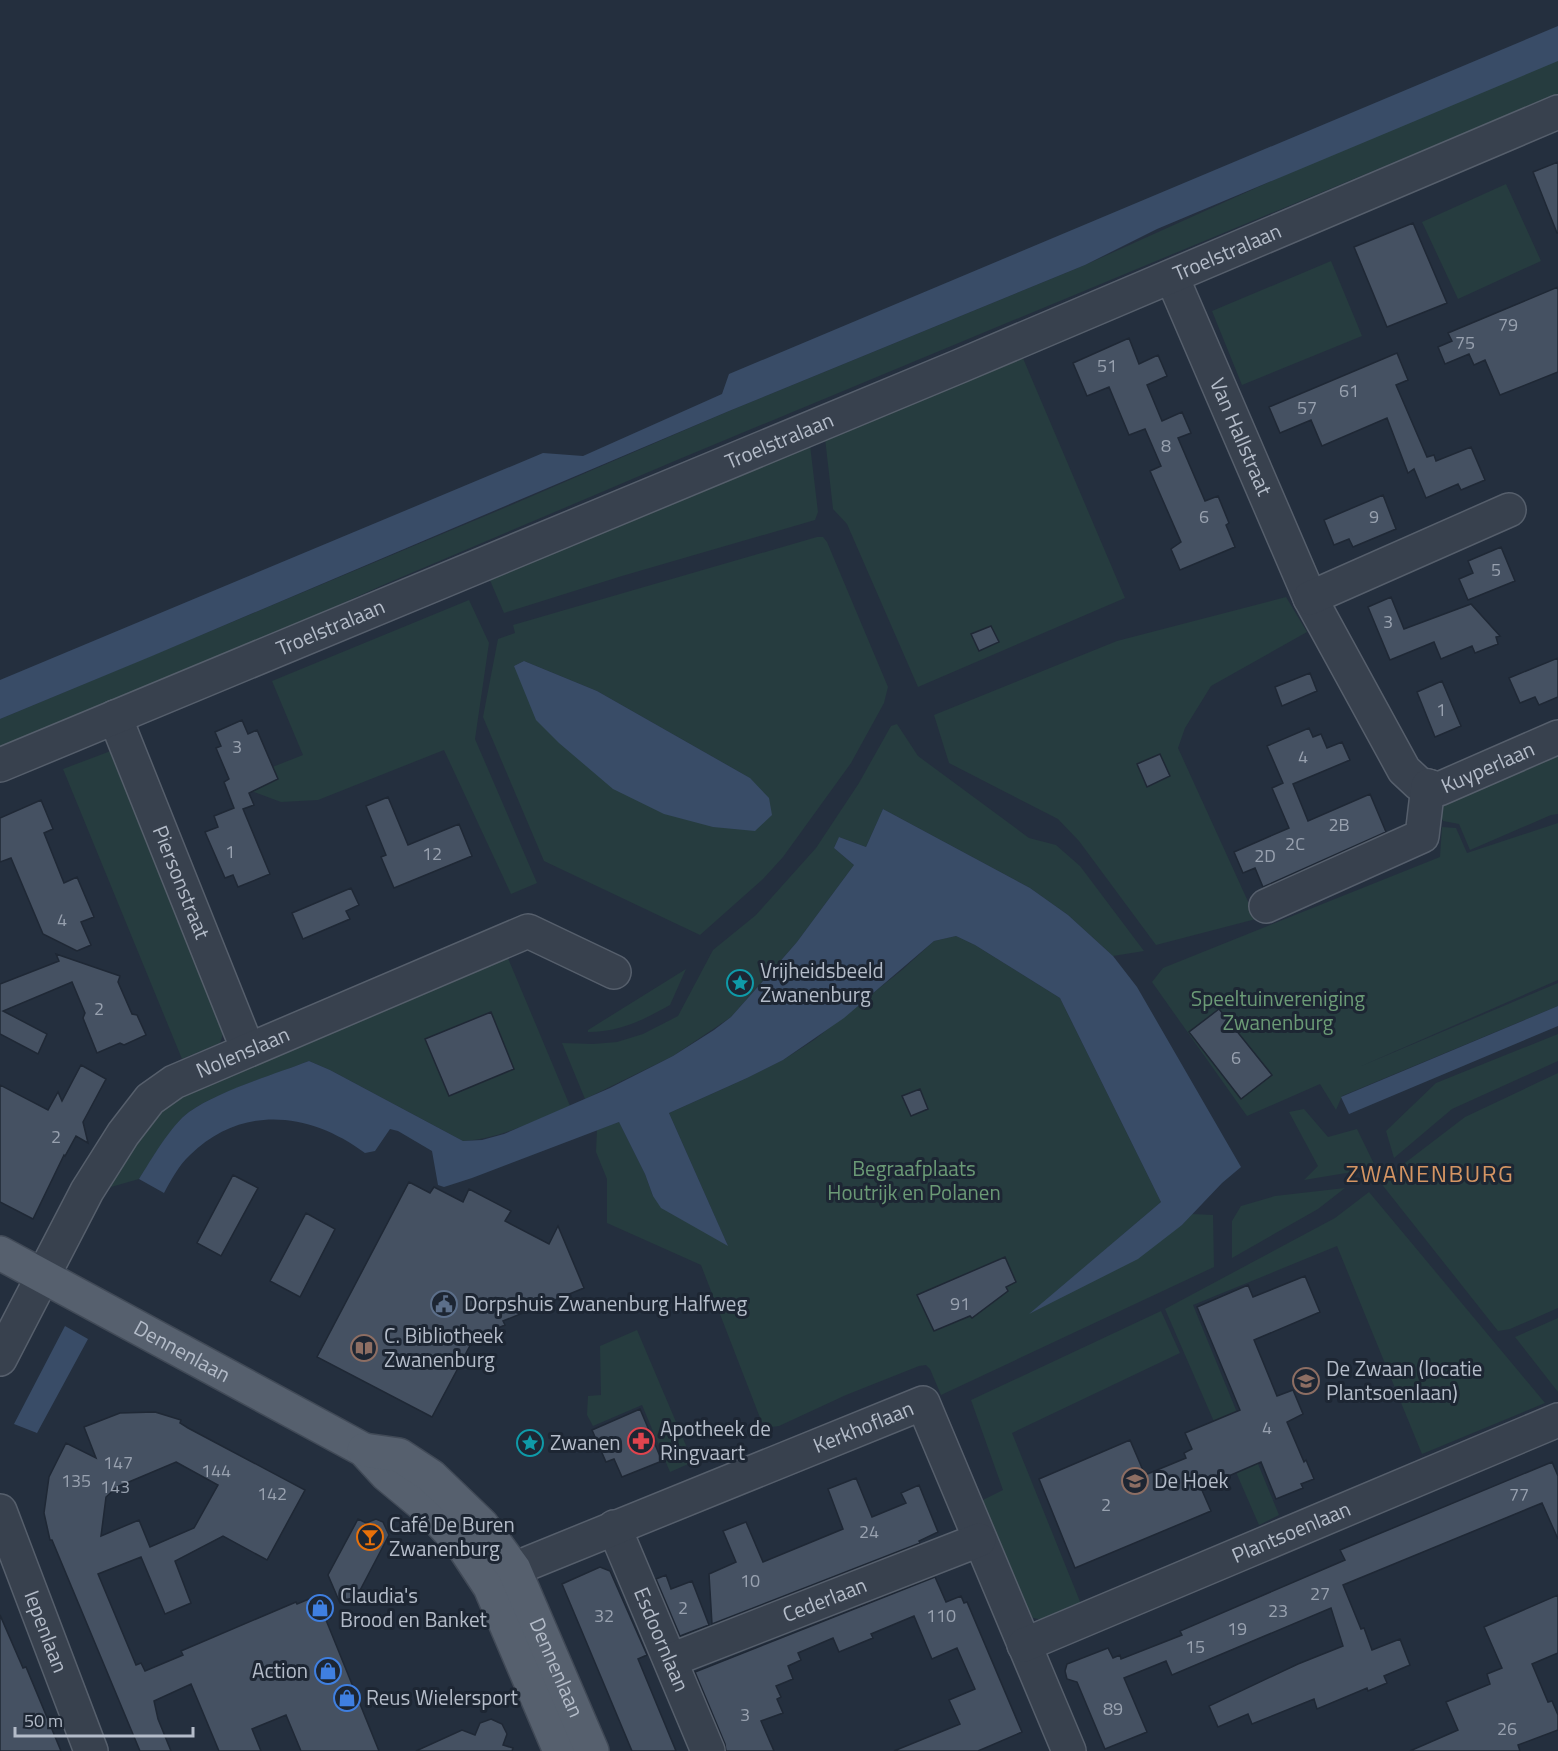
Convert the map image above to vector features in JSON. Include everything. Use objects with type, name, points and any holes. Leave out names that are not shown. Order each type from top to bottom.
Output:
[{"type":"main road","name":"Dennenlaan","points":[[0,1253],[364,1450],[387,1475],[428,1509],[463,1546],[502,1578],[592,1751]]},
{"type":"main road","name":"Dennenlaan","points":[[502,1578],[560,1751]]},
{"type":"street","name":"Troelstralaan","points":[[0,765],[1172,277],[1558,112]]},
{"type":"street","name":"Van Hallstraat","points":[[1172,277],[1310,598],[1404,770],[1424,785]]},
{"type":"street","points":[[1310,598],[1509,510]]},
{"type":"street","name":"Piersonstraat","points":[[115,717],[248,1050]]},
{"type":"street","name":"Kuyperlaan","points":[[1424,785],[1439,789],[1558,737]]},
{"type":"street","points":[[1266,906],[1422,836],[1424,785]]},
{"type":"street","name":"Nolenslaan","points":[[0,1359],[87,1191],[123,1134],[150,1099],[174,1082],[528,931],[614,972]]},
{"type":"street","name":"Kerkhoflaan","points":[[502,1578],[614,1527],[923,1403],[1067,1750]]},
{"type":"street","name":"Plantsoenlaan","points":[[1024,1645],[1558,1420]]},
{"type":"street","name":"Iepenlaan","points":[[0,1511],[91,1751]]},
{"type":"street","name":"Esdoornlaan","points":[[614,1527],[708,1751]]},
{"type":"street","name":"Cederlaan","points":[[671,1660],[979,1540]]},
{"type":"green space","points":[[1558,52],[1558,94],[677,460],[383,585],[108,709],[0,748],[0,719],[502,509],[729,411],[1085,265]]},
{"type":"green space","points":[[1506,184],[1541,261],[1458,299],[1422,222]]},
{"type":"green space","points":[[1331,261],[1362,336],[1242,385],[1212,311]]},
{"type":"green space","points":[[1022,356],[1125,598],[918,687],[847,524],[833,509],[825,438]]},
{"type":"green space","points":[[810,445],[818,512],[815,520],[504,613],[489,578]]},
{"type":"green space","points":[[823,537],[888,687],[884,703],[851,763],[783,857],[763,879],[700,935],[544,861],[483,717],[498,639],[515,633],[513,625]],"holes":[[[524,661],[597,691],[750,778],[514,666]]]},
{"type":"green space","points":[[1286,597],[1307,632],[1211,686],[1185,728],[1178,748],[1256,919],[1156,945],[1079,841],[1058,819],[949,763],[934,715],[1117,641]]},
{"type":"green space","points":[[469,600],[489,643],[475,739],[537,883],[511,894],[444,750],[318,800],[281,802],[243,788],[237,781],[303,755],[272,681]]},
{"type":"green space","points":[[897,724],[918,756],[1029,838],[1056,845],[1080,866],[1144,951],[1113,956],[1068,915],[1030,888],[883,809],[866,847],[839,837],[834,848],[854,865],[797,942],[731,1017],[673,1056],[585,1099],[562,1043],[617,1042],[643,1034],[678,1016],[713,950],[756,915],[816,848],[859,783],[891,726]]},
{"type":"green space","points":[[116,749],[224,1031],[220,1043],[182,1059],[63,769]]},
{"type":"green space","points":[[1558,751],[1558,814],[1470,850],[1459,824],[1443,821],[1435,801]]},
{"type":"green space","name":"Speeltuinvereniging Zwanenburg","points":[[1558,823],[1558,980],[1359,1067],[1558,983],[1558,1006],[1342,1096],[1336,1110],[1320,1084],[1247,1116],[1152,982],[1163,968],[1440,857],[1442,827],[1456,828],[1467,853]]},
{"type":"green space","name":"Begraafplaats Houtrijk en Polanen","points":[[956,936],[975,945],[1060,998],[1161,1202],[1032,1312],[1082,1286],[1182,1225],[1192,1214],[1213,1215],[1214,1267],[941,1395],[930,1369],[926,1365],[919,1366],[846,1395],[779,1426],[764,1428],[701,1265],[607,1223],[607,1179],[596,1152],[597,1130],[619,1122],[645,1174],[653,1196],[727,1244],[669,1113],[783,1060],[814,1040],[902,970],[934,941]]},
{"type":"green space","points":[[505,951],[570,1106],[504,1133],[463,1141],[309,1061],[231,1090],[201,1104],[175,1125],[139,1179],[97,1191],[164,1098]]},
{"type":"green space","points":[[686,969],[670,1005],[631,1024],[611,1030],[588,1032],[588,1030]]},
{"type":"green space","points":[[1558,1034],[1558,1061],[1452,1109],[1394,1158],[1386,1131],[1436,1083]]},
{"type":"green space","points":[[1558,1073],[1558,1308],[1510,1329],[1498,1331],[1380,1182],[1465,1117]]},
{"type":"green space","points":[[1304,1109],[1328,1137],[1357,1129],[1376,1168],[1304,1180],[1318,1166],[1289,1112]]},
{"type":"green space","points":[[1345,1188],[1318,1209],[1232,1258],[1232,1221],[1241,1206],[1275,1196]]},
{"type":"green space","points":[[1369,1192],[1545,1403],[1422,1454],[1337,1246],[1193,1305],[1279,1515],[1259,1525],[1165,1309],[1335,1218]]},
{"type":"green space","points":[[1161,1311],[1180,1353],[1012,1433],[1081,1604],[1042,1620],[1030,1617],[979,1502],[1003,1490],[971,1400]]},
{"type":"green space","points":[[1558,1318],[1558,1392],[1515,1337]]},
{"type":"green space","points":[[637,1330],[693,1462],[670,1472],[642,1405],[593,1426],[587,1415],[588,1396],[601,1395],[600,1346]]},
{"type":"water","points":[[1558,26],[1558,61],[1157,229],[1085,265],[729,411],[0,719],[0,680],[543,453],[583,456],[722,394],[729,374]]},
{"type":"water","points":[[524,661],[597,691],[750,778],[769,798],[772,815],[755,831],[713,827],[664,814],[613,789],[536,720],[514,666]]},
{"type":"water","points":[[883,809],[1030,888],[1068,915],[1113,956],[1137,987],[1241,1167],[1222,1183],[1182,1225],[1138,1259],[1029,1314],[1161,1202],[1060,998],[975,945],[956,936],[934,941],[844,1018],[783,1060],[669,1113],[728,1246],[661,1208],[653,1196],[645,1174],[619,1122],[444,1187],[438,1185],[432,1151],[398,1131],[390,1129],[375,1151],[365,1153],[344,1139],[299,1122],[254,1121],[232,1127],[210,1139],[190,1155],[182,1163],[164,1193],[139,1179],[168,1134],[189,1112],[231,1090],[309,1061],[463,1141],[482,1140],[504,1134],[610,1088],[673,1056],[731,1017],[797,942],[854,865],[834,848],[839,837],[866,847]]},
{"type":"water","points":[[1558,1006],[1558,1026],[1349,1114],[1341,1097]]},
{"type":"water","points":[[65,1326],[88,1339],[37,1433],[14,1424]]},
{"type":"building","points":[[1558,162],[1558,233],[1557,233],[1533,172]]},
{"type":"building","points":[[1413,223],[1447,303],[1387,327],[1354,247]]},
{"type":"building","points":[[1558,287],[1558,372],[1500,395],[1485,360],[1474,365],[1469,354],[1445,364],[1438,347],[1452,341],[1448,333]]},
{"type":"building","points":[[1129,338],[1139,364],[1158,355],[1167,376],[1147,385],[1162,421],[1182,412],[1191,433],[1178,438],[1205,501],[1218,496],[1229,523],[1226,525],[1235,547],[1180,570],[1171,549],[1181,542],[1150,471],[1161,466],[1145,429],[1129,435],[1109,387],[1087,396],[1073,363]]},
{"type":"building","points":[[1397,353],[1408,380],[1396,385],[1427,457],[1434,455],[1436,461],[1471,447],[1485,480],[1461,490],[1458,484],[1426,498],[1414,469],[1408,473],[1387,418],[1322,446],[1311,420],[1280,433],[1269,407]]},
{"type":"building","points":[[1383,495],[1396,529],[1353,547],[1349,539],[1334,545],[1324,520]]},
{"type":"building","points":[[1501,547],[1515,581],[1468,600],[1459,579],[1473,573],[1468,561]]},
{"type":"building","points":[[1391,597],[1404,629],[1471,604],[1500,636],[1496,637],[1498,644],[1475,653],[1472,646],[1441,659],[1434,642],[1390,660],[1368,607]]},
{"type":"building","points":[[991,626],[999,642],[979,651],[971,634]]},
{"type":"building","points":[[1558,658],[1558,697],[1539,705],[1535,697],[1520,703],[1509,678]]},
{"type":"building","points":[[1310,673],[1317,691],[1282,706],[1275,687]]},
{"type":"building","points":[[1442,681],[1461,726],[1435,737],[1417,692]]},
{"type":"building","points":[[242,720],[248,734],[257,730],[278,779],[249,793],[254,805],[243,809],[270,874],[238,887],[233,875],[225,878],[205,832],[218,827],[214,816],[234,808],[224,782],[229,779],[216,748],[221,746],[215,732]]},
{"type":"building","points":[[1309,728],[1313,737],[1321,734],[1327,748],[1342,742],[1350,760],[1293,784],[1308,821],[1370,794],[1386,832],[1263,887],[1255,868],[1243,873],[1234,852],[1289,828],[1272,788],[1283,783],[1267,746]]},
{"type":"building","points":[[1160,754],[1170,776],[1147,787],[1137,764]]},
{"type":"building","points":[[388,797],[408,845],[459,824],[472,856],[394,888],[381,857],[386,855],[366,806]]},
{"type":"building","points":[[41,800],[53,829],[44,833],[64,883],[77,877],[94,917],[81,922],[91,945],[77,951],[43,934],[11,858],[0,862],[0,818]]},
{"type":"building","points":[[351,888],[359,905],[346,911],[350,919],[303,939],[292,913]]},
{"type":"building","points":[[56,954],[120,976],[118,982],[132,1014],[137,1015],[146,1035],[124,1045],[120,1043],[97,1053],[83,1018],[85,1013],[72,982],[3,1011],[47,1034],[38,1054],[0,1034],[0,984],[59,961]]},
{"type":"building","points":[[1219,1009],[1272,1075],[1241,1099],[1189,1032]]},
{"type":"building","points":[[491,1012],[514,1069],[449,1096],[425,1039]]},
{"type":"building","points":[[81,1065],[106,1079],[83,1122],[88,1143],[76,1136],[64,1155],[33,1219],[0,1202],[0,1085],[48,1110],[58,1092],[62,1101]]},
{"type":"building","points":[[920,1089],[928,1109],[911,1116],[902,1096]]},
{"type":"building","points":[[233,1175],[258,1188],[221,1256],[197,1243]]},
{"type":"building","name":"Dorpshuis Zwanenburg Halfweg","points":[[409,1182],[430,1193],[434,1187],[463,1202],[469,1189],[511,1211],[505,1221],[549,1244],[558,1226],[584,1288],[503,1321],[505,1325],[474,1338],[432,1417],[317,1357]]},
{"type":"building","points":[[306,1213],[335,1229],[300,1297],[270,1281]]},
{"type":"building","points":[[1005,1257],[1016,1282],[1006,1287],[1008,1291],[972,1318],[970,1316],[934,1331],[917,1295]]},
{"type":"building","points":[[1305,1276],[1320,1312],[1254,1340],[1277,1396],[1293,1390],[1303,1414],[1287,1422],[1314,1479],[1301,1484],[1303,1488],[1276,1499],[1261,1462],[1201,1488],[1211,1511],[1075,1568],[1039,1479],[1130,1440],[1145,1475],[1186,1458],[1184,1453],[1192,1449],[1185,1433],[1240,1410],[1197,1307],[1248,1285],[1253,1297]]},
{"type":"building","points":[[640,1409],[662,1461],[622,1477],[614,1459],[606,1462],[592,1430]]},
{"type":"building","points":[[155,1412],[181,1420],[180,1423],[188,1428],[305,1490],[267,1560],[223,1536],[175,1561],[191,1603],[165,1614],[141,1557],[98,1574],[136,1665],[141,1663],[145,1671],[183,1655],[181,1651],[296,1602],[297,1604],[321,1594],[331,1618],[326,1620],[379,1751],[301,1751],[286,1715],[252,1729],[261,1751],[219,1751],[191,1684],[154,1701],[158,1719],[171,1751],[140,1751],[52,1540],[50,1540],[44,1513],[49,1477],[66,1443],[96,1458],[84,1427],[120,1413]],"holes":[[[176,1462],[218,1485],[194,1528],[150,1547],[139,1520],[101,1536],[106,1497],[117,1487]]]},
{"type":"building","points":[[1552,1462],[1558,1476],[1558,1539],[1542,1503],[1343,1585],[1372,1650],[1400,1639],[1410,1665],[1384,1676],[1387,1683],[1368,1691],[1367,1688],[1317,1709],[1314,1699],[1252,1724],[1248,1714],[1218,1727],[1209,1706],[1298,1664],[1343,1646],[1331,1608],[1172,1675],[1166,1661],[1124,1678],[1147,1732],[1105,1749],[1077,1682],[1067,1679],[1065,1671],[1067,1664],[1108,1648],[1113,1658],[1120,1655],[1121,1659],[1182,1635],[1180,1631],[1345,1560],[1340,1550]]},
{"type":"building","points":[[856,1478],[872,1517],[906,1503],[901,1493],[919,1485],[938,1532],[919,1541],[920,1543],[712,1624],[709,1574],[736,1562],[723,1531],[746,1522],[763,1562],[843,1529],[828,1489]]},
{"type":"building","points":[[358,1519],[366,1523],[376,1519],[383,1522],[389,1535],[357,1596],[340,1603],[328,1575]]},
{"type":"building","points":[[600,1567],[610,1571],[647,1655],[638,1659],[676,1751],[632,1751],[562,1584]]},
{"type":"building","points":[[666,1575],[671,1589],[692,1581],[709,1625],[680,1636],[656,1579]]},
{"type":"building","points":[[935,1577],[946,1602],[961,1596],[964,1603],[967,1602],[1022,1732],[978,1751],[894,1751],[960,1724],[949,1700],[975,1689],[957,1648],[932,1659],[914,1616],[871,1634],[873,1638],[839,1652],[833,1638],[798,1653],[801,1660],[788,1666],[793,1679],[776,1686],[781,1697],[777,1699],[783,1713],[761,1721],[774,1751],[726,1751],[695,1672]]},
{"type":"building","points":[[1558,1595],[1558,1653],[1532,1664],[1548,1702],[1552,1701],[1558,1715],[1558,1730],[1518,1745],[1520,1751],[1410,1751],[1458,1730],[1446,1702],[1490,1684],[1487,1674],[1502,1668],[1484,1627]]},
{"type":"building","points":[[0,1615],[23,1668],[26,1667],[61,1751],[0,1751]]},
{"type":"building","points":[[491,1719],[502,1724],[507,1734],[503,1745],[513,1748],[512,1751],[416,1751],[462,1730],[475,1735],[480,1723]]},
{"type":"place","name":"Vrijheidsbeeld Zwanenburg","points":[[740,983]]},
{"type":"place","name":"Dorpshuis Zwanenburg Halfweg","points":[[444,1304]]},
{"type":"place","name":"C. Bibliotheek Zwanenburg","points":[[364,1348]]},
{"type":"place","name":"De Zwaan (locatie Plantsoenlaan)","points":[[1306,1381]]},
{"type":"place","name":"Apotheek de Ringvaart","points":[[641,1441]]},
{"type":"place","name":"Zwanen","points":[[530,1443]]},
{"type":"place","name":"De Hoek","points":[[1135,1481]]},
{"type":"place","name":"Café De Buren Zwanenburg","points":[[370,1537]]},
{"type":"place","name":"Claudia's Brood en Banket","points":[[320,1608]]},
{"type":"place","name":"Action","points":[[328,1671]]},
{"type":"place","name":"Reus Wielersport","points":[[347,1698]]},
{"type":"district","name":"ZWANENBURG","points":[[1430,1174]]}]
